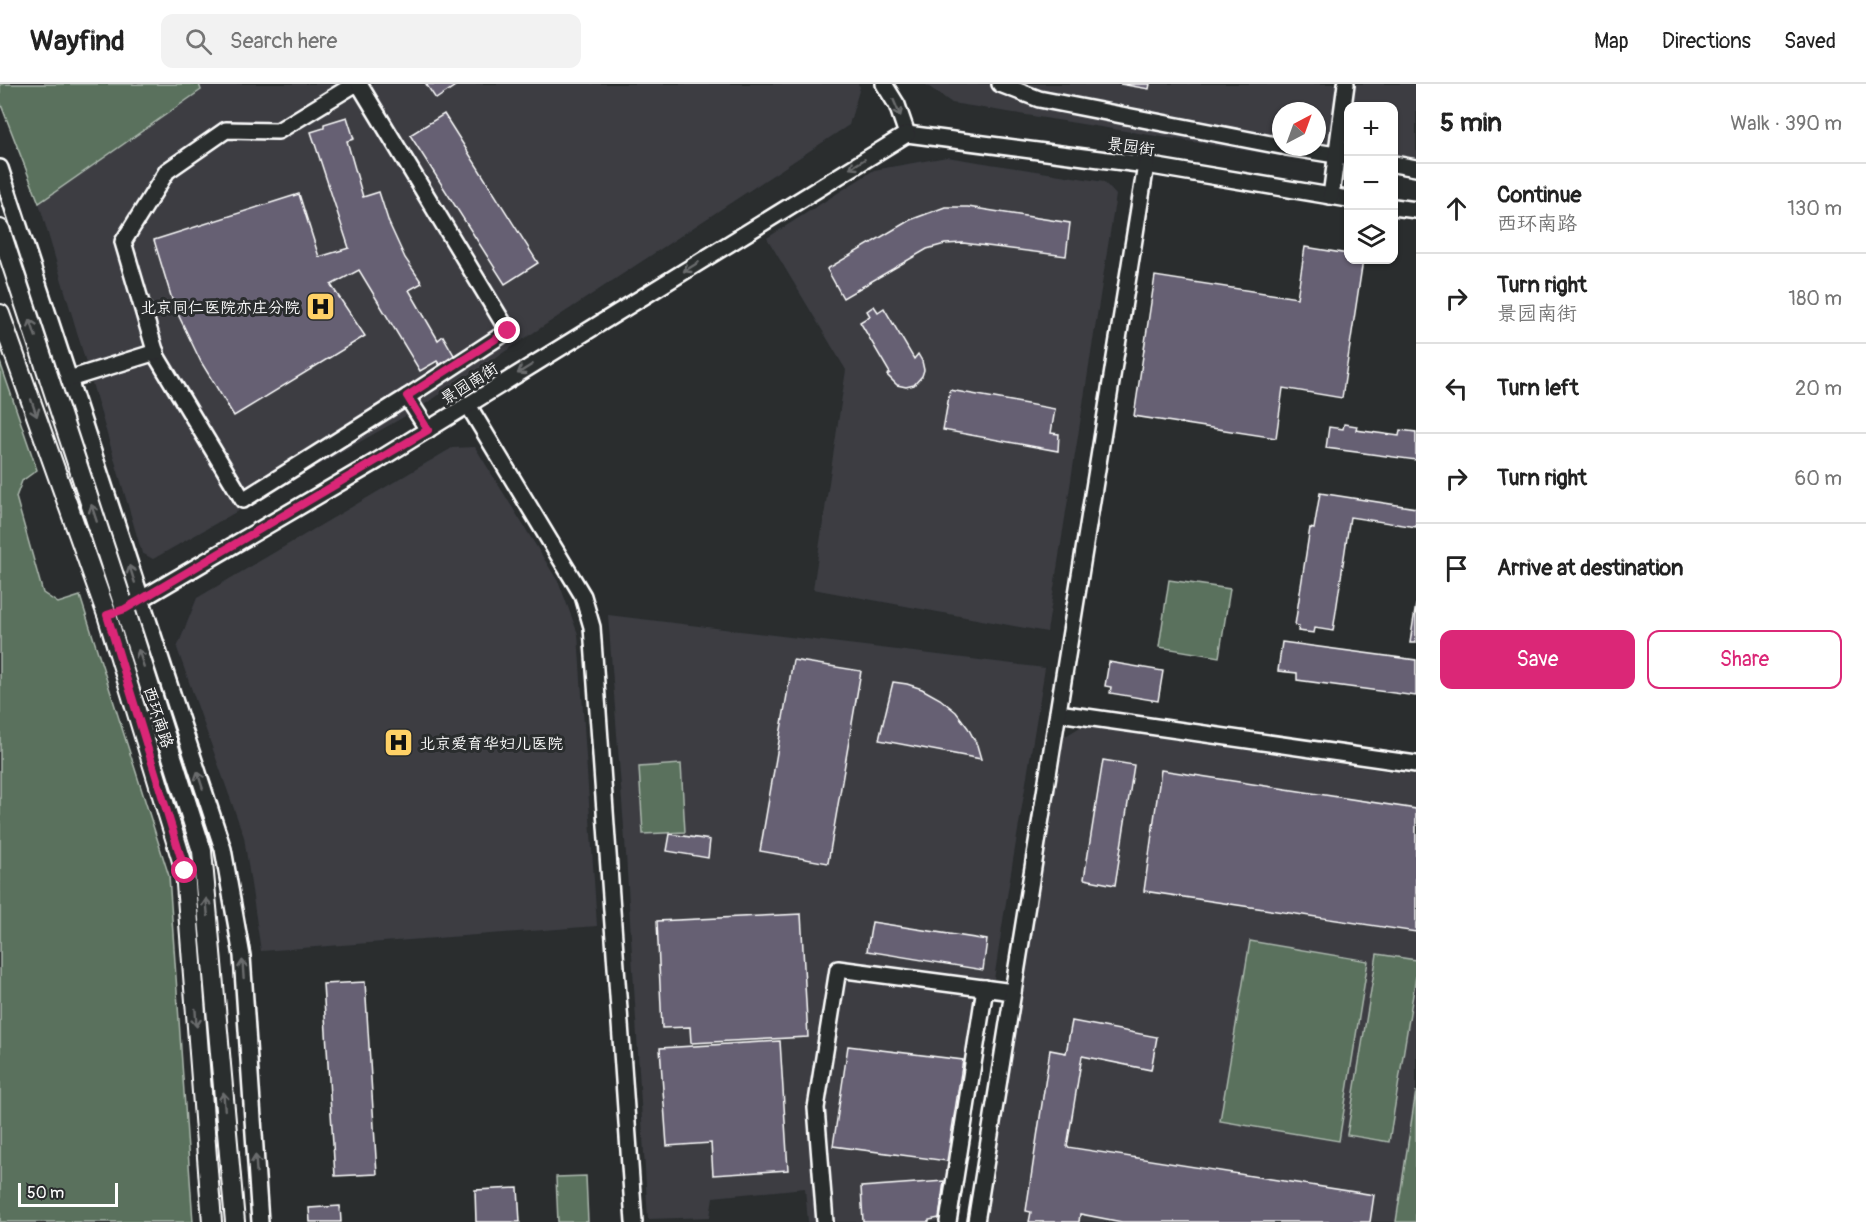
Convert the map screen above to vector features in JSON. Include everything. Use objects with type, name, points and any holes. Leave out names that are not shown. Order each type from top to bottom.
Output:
[{"type":"main road","name":"西环南路","points":[[0,229],[133,604],[202,851],[235,1222]]},
{"type":"main road","name":"西环南路","points":[[0,314],[107,615],[185,871],[212,1222]]},
{"type":"street","points":[[354,84],[278,131],[226,130],[167,171],[123,242],[156,352],[243,500],[508,331],[359,84]]},
{"type":"street","points":[[884,84],[897,105],[907,134]]},
{"type":"street","points":[[1000,84],[1039,99],[1272,144]]},
{"type":"street","points":[[1331,196],[1342,156],[1346,84]]},
{"type":"street","name":"景园街","points":[[907,134],[1146,165],[1344,198]]},
{"type":"street","name":"景园南街","points":[[107,615],[133,604],[428,430],[907,134]]},
{"type":"street","points":[[1326,153],[1342,156]]},
{"type":"street","points":[[976,1222],[1146,165]]},
{"type":"street","points":[[1398,165],[1416,168]]},
{"type":"street","points":[[0,168],[69,379],[133,604],[223,849],[242,956],[260,1222]]},
{"type":"street","points":[[1398,208],[1416,210]]},
{"type":"street","points":[[69,379],[156,352]]},
{"type":"street","points":[[407,396],[428,430]]},
{"type":"street","points":[[468,405],[583,596],[592,627],[634,1222]]},
{"type":"street","points":[[1058,712],[1416,764]]},
{"type":"street","points":[[825,1222],[816,1108],[838,969],[1013,992]]},
{"type":"street","points":[[948,1222],[985,988]]},
{"type":"shaded area","name":"北京同仁医院亦庄分院","points":[[199,84],[858,84],[860,87],[849,125],[416,410],[153,559],[142,553],[39,203],[201,90]]},
{"type":"shaded area","points":[[925,84],[1416,84],[1416,177],[1398,175],[1398,102],[1344,102],[1344,166],[1280,156],[1326,156],[1326,102],[1272,102],[1272,155],[952,103]]},
{"type":"shaded area","points":[[947,157],[1104,182],[1116,195],[1047,632],[813,589],[846,370],[767,238],[874,170]]},
{"type":"shaded area","name":"北京爱育华妇儿医院","points":[[475,447],[559,583],[578,634],[597,926],[261,951],[244,837],[177,648],[197,598],[452,448]]},
{"type":"shaded area","points":[[608,615],[1045,668],[1004,914],[957,1222],[808,1222],[805,1188],[713,1197],[710,1217],[648,1219],[626,854]]},
{"type":"shaded area","points":[[1082,726],[1416,775],[1416,1091],[1396,1222],[984,1222],[1064,737]]},
{"type":"green space","points":[[0,84],[199,84],[201,90],[39,203],[0,102]]},
{"type":"green space","points":[[0,362],[37,470],[22,481],[16,497],[43,593],[58,603],[80,596],[169,876],[193,1222],[0,1222]]},
{"type":"green space","points":[[1169,580],[1230,589],[1219,657],[1159,647]]},
{"type":"green space","points":[[681,764],[685,832],[643,834],[639,767]]},
{"type":"green space","points":[[1250,941],[1368,961],[1339,1141],[1220,1121]]},
{"type":"green space","points":[[1377,954],[1416,960],[1416,976],[1389,1142],[1347,1135]]},
{"type":"green space","points":[[1416,1091],[1416,1222],[1396,1222]]},
{"type":"green space","points":[[586,1176],[588,1222],[558,1222],[556,1177]]},
{"type":"building","points":[[426,84],[458,84],[436,99]]},
{"type":"building","points":[[1120,84],[1150,84],[1149,89]]},
{"type":"building","points":[[444,114],[538,263],[505,284],[410,135]]},
{"type":"building","points":[[347,117],[354,139],[347,141],[363,197],[379,192],[389,223],[405,258],[422,283],[409,290],[438,340],[443,336],[455,357],[440,365],[437,361],[420,371],[359,270],[331,285],[365,336],[234,416],[201,362],[174,306],[154,240],[299,194],[319,257],[349,248],[311,132],[324,128],[324,124]]},
{"type":"building","points":[[945,207],[968,207],[1070,223],[1066,256],[963,243],[945,244],[927,249],[843,298],[827,269],[910,220]]},
{"type":"building","points":[[1305,247],[1344,253],[1344,264],[1362,264],[1342,398],[1283,388],[1276,438],[1134,416],[1155,276],[1297,298]]},
{"type":"building","points":[[874,306],[878,312],[884,308],[914,359],[918,354],[922,361],[924,370],[922,376],[914,385],[906,387],[897,385],[887,375],[890,373],[860,322],[870,316],[867,311]]},
{"type":"building","points":[[950,390],[1055,409],[1051,433],[1059,434],[1058,451],[943,430]]},
{"type":"building","points":[[1344,424],[1357,426],[1356,430],[1399,436],[1400,430],[1416,432],[1416,460],[1326,448],[1329,427],[1343,429]]},
{"type":"building","points":[[1320,493],[1416,508],[1416,527],[1350,517],[1333,631],[1315,628],[1314,633],[1298,631],[1299,626],[1295,625],[1310,528],[1314,529]]},
{"type":"building","points":[[1416,604],[1416,643],[1410,643]]},
{"type":"building","points":[[1282,642],[1416,660],[1416,696],[1297,680],[1297,673],[1278,671]]},
{"type":"building","points":[[793,660],[861,671],[828,863],[760,851]]},
{"type":"building","points":[[1109,662],[1163,671],[1158,701],[1110,693],[1111,687],[1105,686]]},
{"type":"building","points":[[893,682],[922,689],[940,699],[956,712],[968,728],[981,759],[879,740]]},
{"type":"building","points":[[1103,760],[1134,765],[1115,885],[1084,879]]},
{"type":"building","points":[[1161,770],[1416,809],[1416,932],[1144,891]]},
{"type":"building","points":[[670,834],[710,840],[708,858],[667,851]]},
{"type":"building","points":[[801,914],[808,1037],[691,1043],[690,1027],[662,1028],[657,921]]},
{"type":"building","points":[[872,922],[987,940],[983,970],[867,951]]},
{"type":"building","points":[[365,982],[377,1174],[335,1176],[323,984]]},
{"type":"building","points":[[1072,1021],[1157,1037],[1151,1070],[1082,1056],[1067,1147],[1374,1195],[1370,1222],[1122,1222],[1080,1214],[1079,1222],[1029,1222],[1031,1212],[1026,1211],[1050,1050],[1066,1053]]},
{"type":"building","points":[[780,1041],[788,1170],[713,1175],[711,1143],[667,1146],[660,1048]]},
{"type":"building","points":[[848,1046],[963,1060],[947,1161],[833,1146]]},
{"type":"building","points":[[944,1181],[939,1218],[929,1220],[929,1222],[863,1222],[861,1187]]},
{"type":"building","points":[[518,1188],[520,1222],[476,1222],[475,1190]]},
{"type":"building","points":[[340,1206],[341,1222],[310,1222],[309,1208]]},
{"type":"place","name":"北京同仁医院亦庄分院","points":[[321,307]]},
{"type":"place","name":"北京爱育华妇儿医院","points":[[398,743]]},
{"type":"route","points":[[185,871],[107,615],[125,609],[428,430],[407,396],[508,331]]}]
